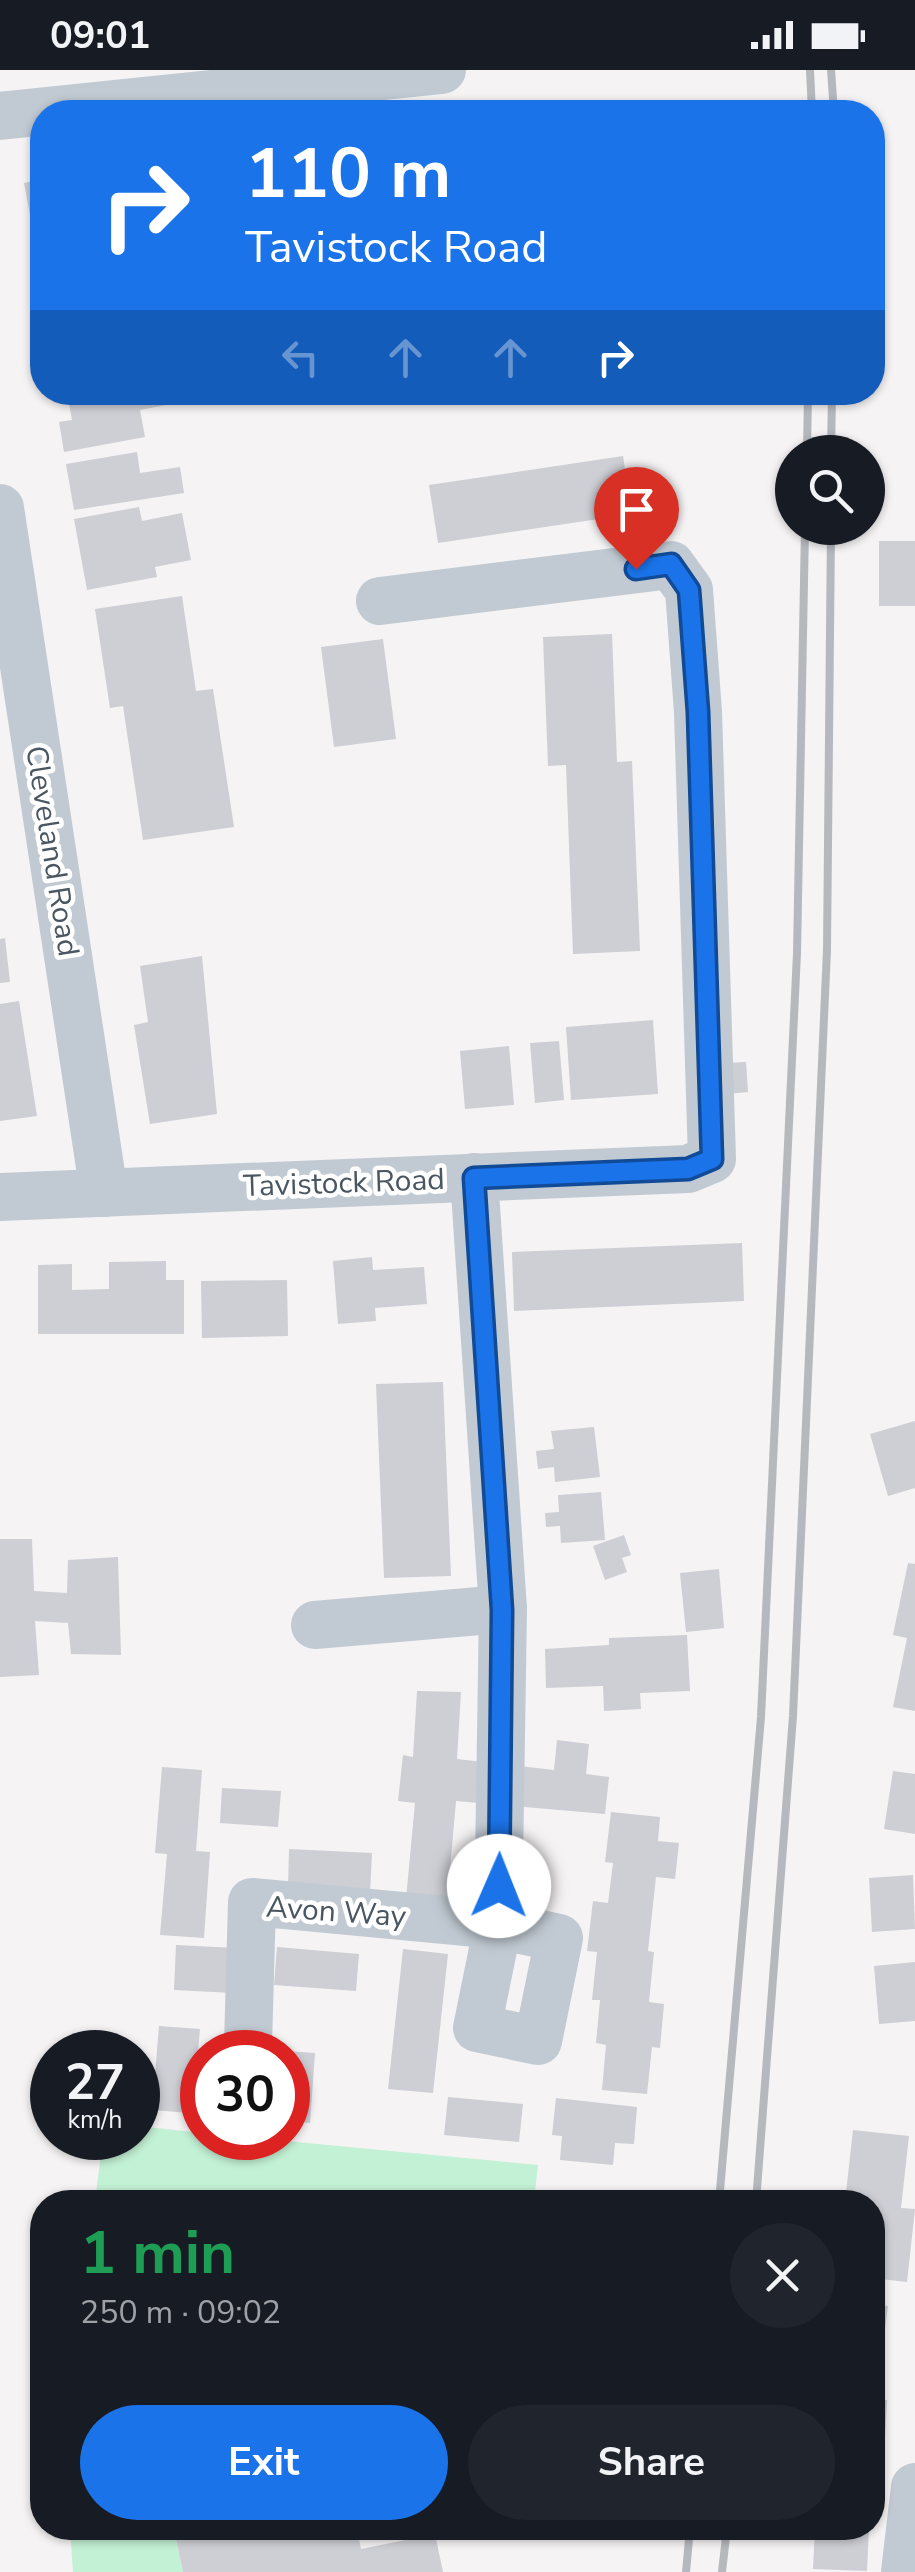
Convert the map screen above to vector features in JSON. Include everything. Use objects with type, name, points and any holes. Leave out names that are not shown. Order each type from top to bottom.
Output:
[{"type":"street","points":[[154,100],[442,70]]},
{"type":"street","points":[[0,116],[30,113]]},
{"type":"street","name":"Cleveland Road","points":[[0,508],[104,1193]]},
{"type":"street","name":"Tavistock Road","points":[[0,1197],[688,1169],[712,1159],[698,712],[689,590],[671,564],[380,601]]},
{"type":"street","name":"Avon Way","points":[[248,2030],[252,1902],[498,1926],[502,1610],[474,1178]]},
{"type":"street","points":[[316,1625],[502,1610]]},
{"type":"street","points":[[906,2572],[915,2487]]},
{"type":"green space","points":[[160,2128],[180,2131],[180,2160],[310,2160],[310,2143],[538,2165],[535,2190],[96,2190],[100,2160],[160,2160]]},
{"type":"green space","points":[[71,2540],[176,2540],[183,2572],[73,2572]]},
{"type":"building","points":[[30,182],[30,215],[24,183]]},
{"type":"building","points":[[69,405],[166,405],[140,410],[145,437],[64,452],[59,422],[72,420]]},
{"type":"building","points":[[137,452],[140,473],[180,467],[184,493],[74,510],[66,464]]},
{"type":"building","points":[[623,456],[632,514],[438,543],[429,485]]},
{"type":"building","points":[[139,507],[142,521],[182,513],[191,560],[155,567],[157,577],[87,590],[74,519]]},
{"type":"building","points":[[885,541],[915,541],[915,606],[879,606],[879,545],[885,545]]},
{"type":"building","points":[[182,596],[196,691],[213,689],[234,827],[143,840],[123,706],[110,708],[95,609]]},
{"type":"building","points":[[612,634],[617,762],[632,761],[640,951],[573,954],[566,765],[548,766],[543,637]]},
{"type":"building","points":[[383,639],[396,739],[334,747],[321,647]]},
{"type":"building","points":[[5,938],[10,982],[0,983],[0,939]]},
{"type":"building","points":[[202,956],[217,1114],[150,1124],[134,1025],[148,1022],[140,966]]},
{"type":"building","points":[[19,1001],[37,1116],[0,1121],[0,1004]]},
{"type":"building","points":[[653,1020],[658,1094],[571,1100],[566,1027]]},
{"type":"building","points":[[559,1041],[564,1100],[535,1103],[530,1043]]},
{"type":"building","points":[[509,1046],[514,1105],[465,1109],[460,1051]]},
{"type":"building","points":[[746,1062],[748,1092],[727,1094],[725,1063]]},
{"type":"building","points":[[742,1243],[744,1301],[514,1311],[512,1252]]},
{"type":"building","points":[[372,1257],[373,1270],[424,1267],[427,1304],[375,1308],[376,1321],[338,1324],[333,1261]]},
{"type":"building","points":[[166,1261],[166,1280],[184,1280],[184,1334],[38,1334],[38,1265],[72,1264],[72,1290],[109,1289],[109,1262]]},
{"type":"building","points":[[287,1280],[288,1336],[202,1338],[201,1281]]},
{"type":"building","points":[[443,1382],[451,1576],[384,1578],[376,1384]]},
{"type":"building","points":[[915,1421],[915,1488],[888,1496],[870,1434]]},
{"type":"building","points":[[594,1427],[600,1477],[555,1482],[554,1467],[538,1469],[536,1451],[554,1449],[551,1431]]},
{"type":"building","points":[[601,1492],[605,1540],[561,1543],[560,1526],[546,1527],[545,1513],[559,1512],[558,1495]]},
{"type":"building","points":[[624,1535],[631,1555],[622,1558],[627,1572],[605,1580],[593,1546]]},
{"type":"building","points":[[0,1539],[32,1539],[34,1591],[67,1593],[68,1560],[118,1557],[121,1655],[71,1654],[68,1623],[35,1621],[39,1675],[0,1677]]},
{"type":"building","points":[[908,1563],[915,1564],[915,1711],[893,1707],[907,1638],[893,1635]]},
{"type":"building","points":[[719,1569],[724,1628],[686,1632],[680,1573]]},
{"type":"building","points":[[687,1635],[690,1691],[640,1693],[641,1709],[604,1711],[603,1686],[546,1688],[545,1649],[609,1645],[609,1638]]},
{"type":"building","points":[[417,1691],[461,1692],[457,1759],[554,1770],[557,1740],[589,1744],[586,1774],[609,1777],[605,1814],[456,1801],[447,1903],[406,1899],[415,1803],[398,1801],[403,1755],[413,1757]]},
{"type":"building","points":[[162,1767],[202,1770],[196,1851],[210,1852],[204,1938],[160,1935],[167,1854],[155,1853]]},
{"type":"building","points":[[893,1771],[915,1774],[915,1834],[884,1829]]},
{"type":"building","points":[[222,1788],[281,1791],[278,1827],[220,1823]]},
{"type":"building","points":[[611,1812],[660,1817],[658,1841],[679,1843],[675,1879],[656,1877],[648,1951],[654,1952],[649,2002],[664,2004],[660,2048],[652,2047],[647,2094],[602,2090],[606,2045],[596,2043],[600,2000],[592,2000],[597,1952],[587,1951],[593,1901],[608,1903],[613,1863],[605,1862]]},
{"type":"building","points":[[289,1849],[372,1853],[370,1893],[288,1889]]},
{"type":"building","points":[[913,1875],[915,1929],[872,1932],[869,1878]]},
{"type":"building","points":[[176,1945],[236,1948],[233,1993],[174,1990]]},
{"type":"building","points":[[277,1947],[359,1954],[356,1991],[274,1985]]},
{"type":"building","points":[[403,1949],[448,1954],[433,2093],[388,2089]]},
{"type":"building","points":[[915,1962],[915,2021],[879,2024],[874,1966]]},
{"type":"building","points":[[159,2026],[200,2029],[180,2030],[180,2112],[160,2111]]},
{"type":"building","points":[[310,2053],[315,2053],[310,2123]]},
{"type":"building","points":[[448,2097],[523,2104],[519,2142],[444,2135]]},
{"type":"building","points":[[556,2098],[637,2107],[634,2144],[615,2143],[613,2165],[560,2160],[562,2136],[552,2135]]},
{"type":"building","points":[[853,2130],[909,2136],[901,2208],[915,2209],[907,2282],[885,2279],[885,2190],[846,2190]]},
{"type":"building","points":[[176,2540],[359,2540],[361,2549],[405,2540],[436,2540],[443,2572],[183,2572]]},
{"type":"building","points":[[814,2540],[868,2540],[867,2571],[813,2569]]},
{"type":"railway","points":[[810,70],[811,100]]},
{"type":"railway","points":[[831,70],[833,100]]},
{"type":"railway","points":[[807,435],[808,405]]},
{"type":"railway","points":[[831,435],[832,405]]},
{"type":"railway","points":[[720,2190],[761,1717],[797,953],[805,545]]},
{"type":"railway","points":[[757,2190],[793,1716],[827,950],[831,545]]},
{"type":"railway","points":[[686,2572],[689,2540]]},
{"type":"railway","points":[[722,2572],[726,2540]]},
{"type":"route","points":[[499,1886],[502,1610],[474,1178],[688,1169],[712,1159],[698,712],[689,590],[671,564],[636,569]]}]
